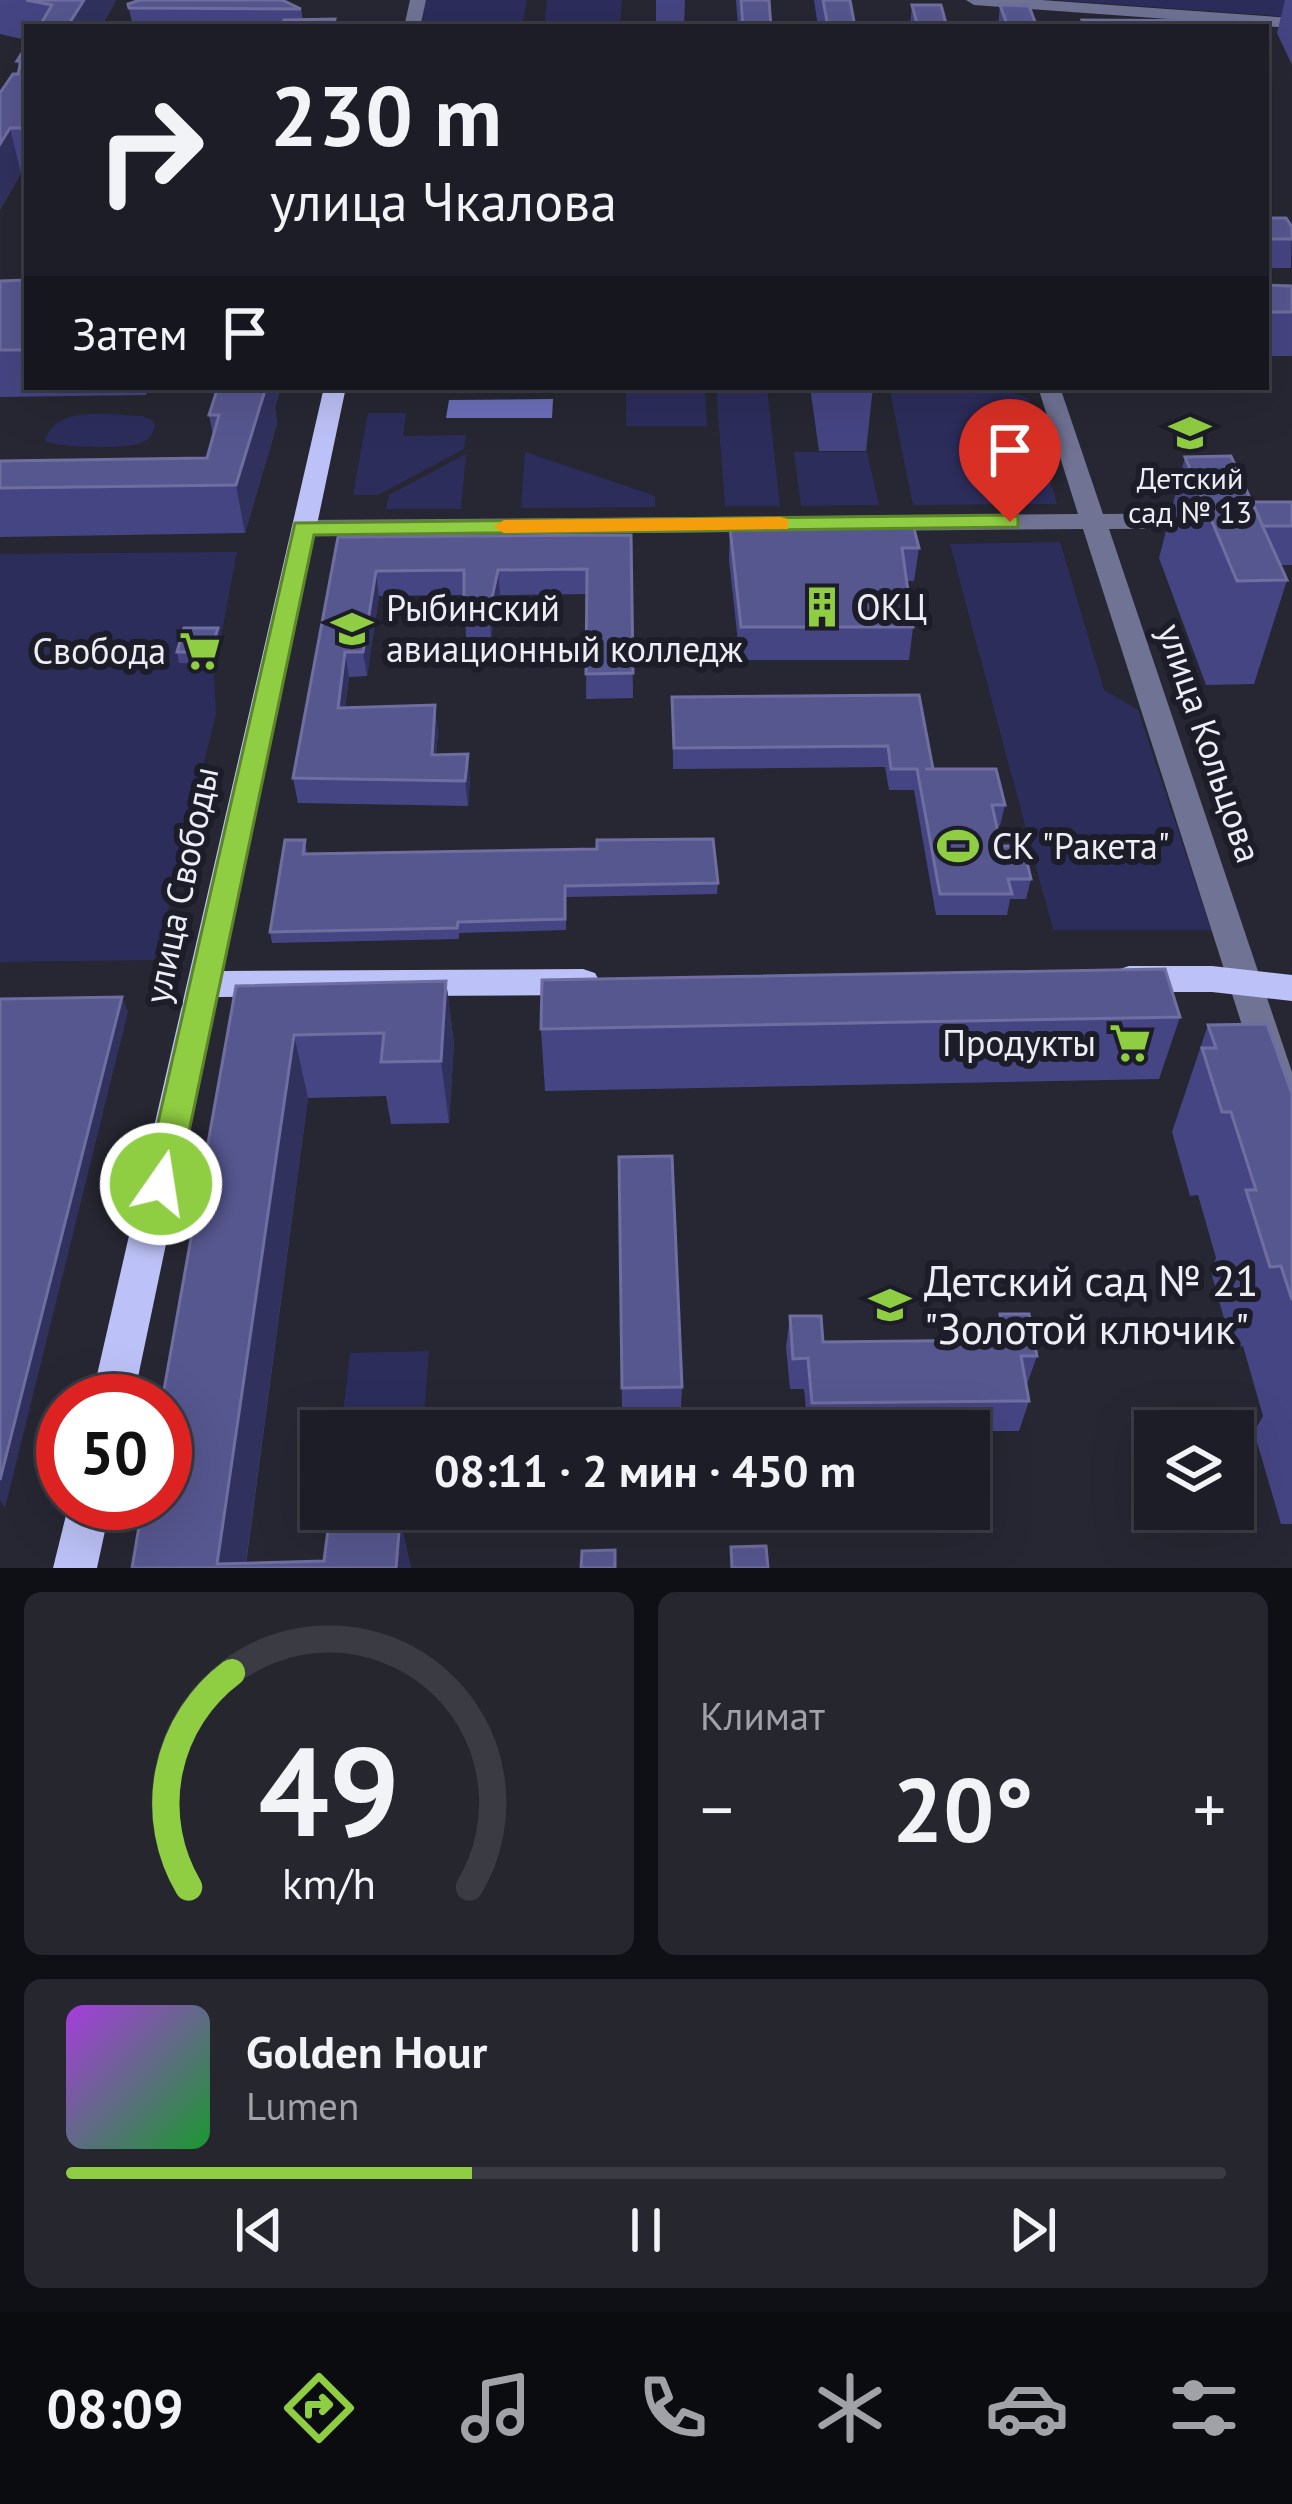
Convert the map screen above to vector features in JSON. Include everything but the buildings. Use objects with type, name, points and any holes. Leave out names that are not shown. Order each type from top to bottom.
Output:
[{"type":"main road","name":"улица Свободы","points":[[118,1374],[334,390]]},
{"type":"main road","points":[[1096,979],[1246,982],[1292,988]]},
{"type":"main road","points":[[206,984],[620,982]]},
{"type":"main road","points":[[75,1568],[84,1530]]},
{"type":"street","points":[[974,0],[1292,23]]},
{"type":"street","name":"улица Кольцова","points":[[1050,390],[1292,1125]]},
{"type":"street","points":[[304,528],[1292,520]]},
{"type":"shaded area","points":[[424,0],[527,0],[523,24],[419,24]]},
{"type":"shaded area","points":[[547,0],[622,0],[620,24],[544,24]]},
{"type":"shaded area","points":[[1055,0],[1292,0],[1292,17]]},
{"type":"shaded area","points":[[626,390],[705,390],[707,426],[626,426]]},
{"type":"shaded area","points":[[716,390],[767,390],[780,506],[725,506]]},
{"type":"shaded area","points":[[890,391],[1006,391],[1029,398],[1036,420],[1001,427],[1008,452],[1043,457],[1057,504],[913,505]]},
{"type":"shaded area","points":[[368,413],[406,413],[403,436],[466,435],[464,449],[378,495],[353,495]]},
{"type":"shaded area","points":[[72,417],[153,420],[155,427],[148,439],[135,445],[94,447],[45,441],[60,421]]},
{"type":"shaded area","points":[[525,452],[655,496],[655,507],[521,508]]},
{"type":"shaded area","points":[[794,452],[867,452],[879,505],[801,506]]},
{"type":"shaded area","points":[[466,454],[461,509],[386,509],[389,495]]},
{"type":"shaded area","points":[[1060,542],[1104,690],[1138,710],[1211,930],[1053,930],[950,544]]},
{"type":"shaded area","points":[[237,552],[214,673],[216,713],[156,960],[0,962],[0,554]]},
{"type":"shaded area","points":[[429,1351],[425,1410],[343,1410],[350,1353]]},
{"type":"water","points":[[553,399],[552,418],[446,418],[449,400]]},
{"type":"slow traffic","points":[[504,527],[780,524]]},
{"type":"place","name":"Детский сад № 13","points":[[1190,433]]},
{"type":"place","name":"ОКЦ","points":[[822,607]]},
{"type":"place","name":"Рыбинский авиационный колледж","points":[[352,629]]},
{"type":"place","name":"Свобода","points":[[200,651]]},
{"type":"place","name":"СК \"Ракета\"","points":[[958,846]]},
{"type":"place","name":"Продукты","points":[[1130,1043]]},
{"type":"place","name":"Детский сад № 21 \"Золотой ключик\"","points":[[890,1305]]},
{"type":"route","points":[[161,1184],[304,528],[1010,522]]}]
